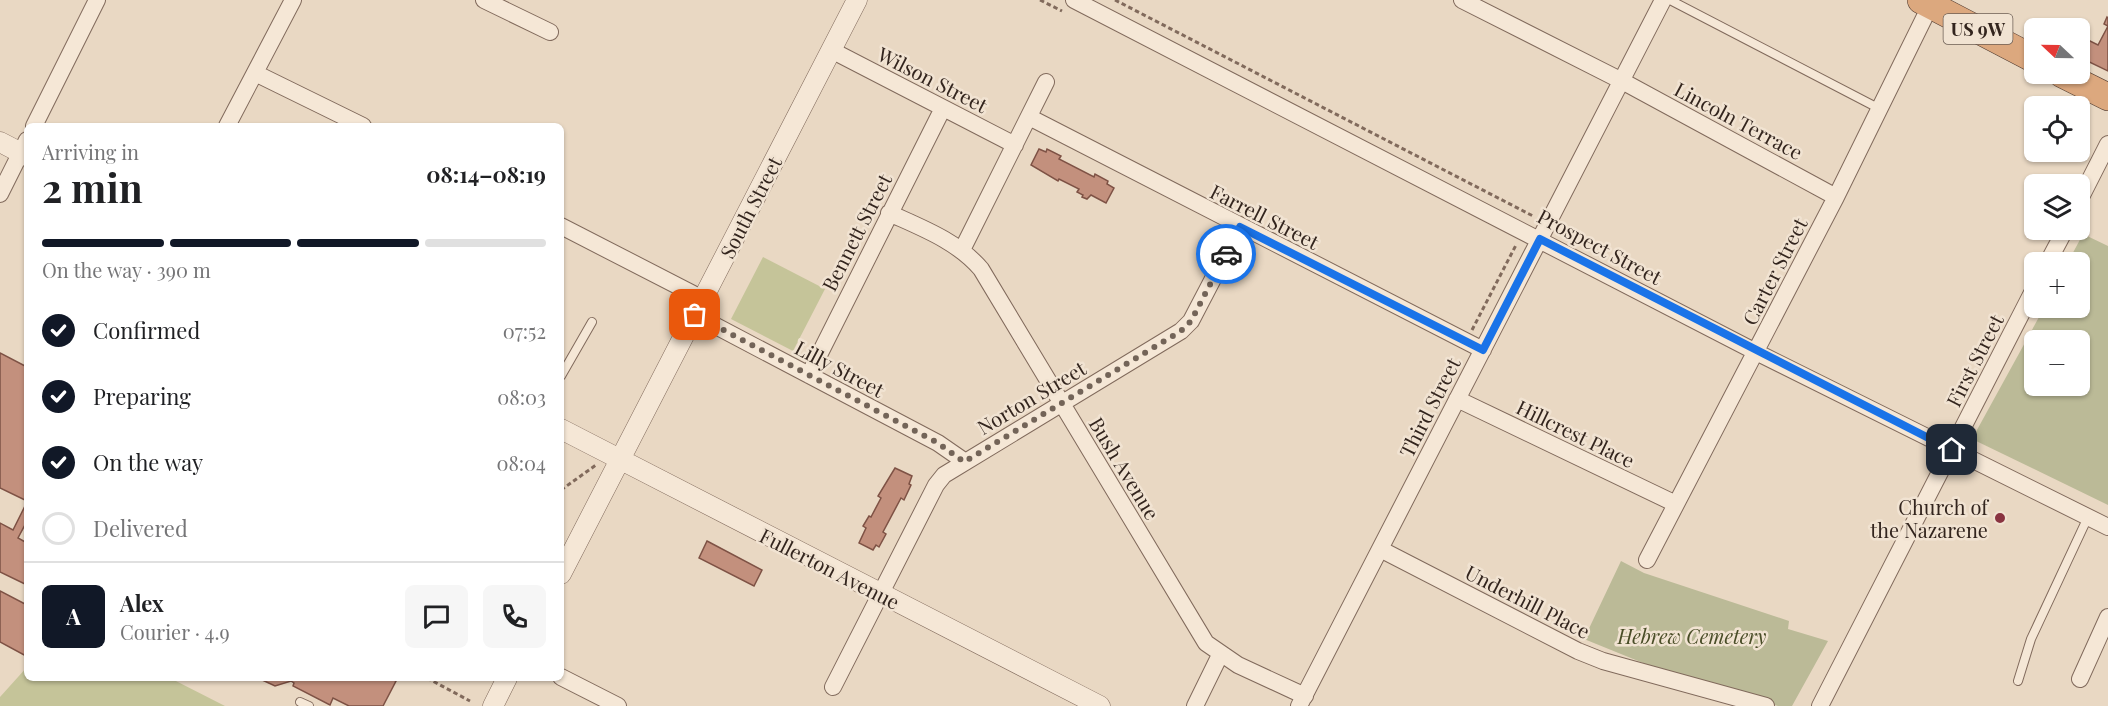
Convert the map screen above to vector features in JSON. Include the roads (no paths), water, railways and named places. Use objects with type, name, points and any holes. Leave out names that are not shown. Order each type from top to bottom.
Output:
[{"type":"highway","name":"US 9W","points":[[1928,2],[2024,54]]},
{"type":"highway","points":[[2082,84],[2108,97]]},
{"type":"street","points":[[36,123],[97,0]]},
{"type":"street","points":[[229,123],[292,0]]},
{"type":"street","points":[[484,0],[550,32]]},
{"type":"street","name":"South Street","points":[[564,568],[857,0]]},
{"type":"street","name":"Prospect Street","points":[[1074,0],[1524,230],[1756,352],[2108,527]]},
{"type":"street","name":"Lincoln Terrace","points":[[1462,0],[1622,81],[1836,197]]},
{"type":"street","name":"Third Street","points":[[1302,701],[1663,0]]},
{"type":"street","name":"Carter Street","points":[[1647,560],[1836,197],[1880,109],[1928,2]]},
{"type":"street","name":"Wilson Street","points":[[831,50],[1015,145]]},
{"type":"street","points":[[255,73],[357,123]]},
{"type":"street","points":[[962,250],[1046,82]]},
{"type":"street","name":"Bennett Street","points":[[809,375],[943,108]]},
{"type":"street","name":"Farrell Street","points":[[1029,117],[1483,350]]},
{"type":"street","points":[[0,142],[24,149]]},
{"type":"street","points":[[2090,179],[2108,144]]},
{"type":"street","points":[[0,194],[24,151]]},
{"type":"street","name":"Bush Avenue","points":[[889,213],[962,250],[981,269],[1206,643],[1220,655],[1302,701]]},
{"type":"street","name":"Lilly Street","points":[[564,227],[809,375],[938,443],[964,462]]},
{"type":"street","name":"Norton Street","points":[[833,687],[882,595],[936,485],[944,475],[1181,331],[1191,321],[1240,227]]},
{"type":"street","name":"First Street","points":[[1820,706],[2024,309]]},
{"type":"street","name":"Hillcrest Place","points":[[1457,399],[1676,504]]},
{"type":"street","name":"Fullerton Avenue","points":[[564,431],[1100,706]]},
{"type":"street","name":"Underhill Place","points":[[1380,549],[1578,651],[1603,661],[1766,706]]},
{"type":"street","points":[[2080,679],[2108,617]]},
{"type":"street","points":[[1195,706],[1220,655]]},
{"type":"street","points":[[564,679],[618,706]]},
{"type":"street","points":[[493,706],[506,681]]},
{"type":"lane","points":[[1670,0],[1880,109]]},
{"type":"lane","points":[[564,371],[592,322]]},
{"type":"lane","points":[[2018,681],[2031,639],[2088,517]]},
{"type":"lane","points":[[300,702],[309,706]]},
{"type":"place","name":"Church of the Nazarene","points":[[2000,518]]},
{"type":"park label","name":"Hebrew Cemetery","points":[[1692,635]]}]
